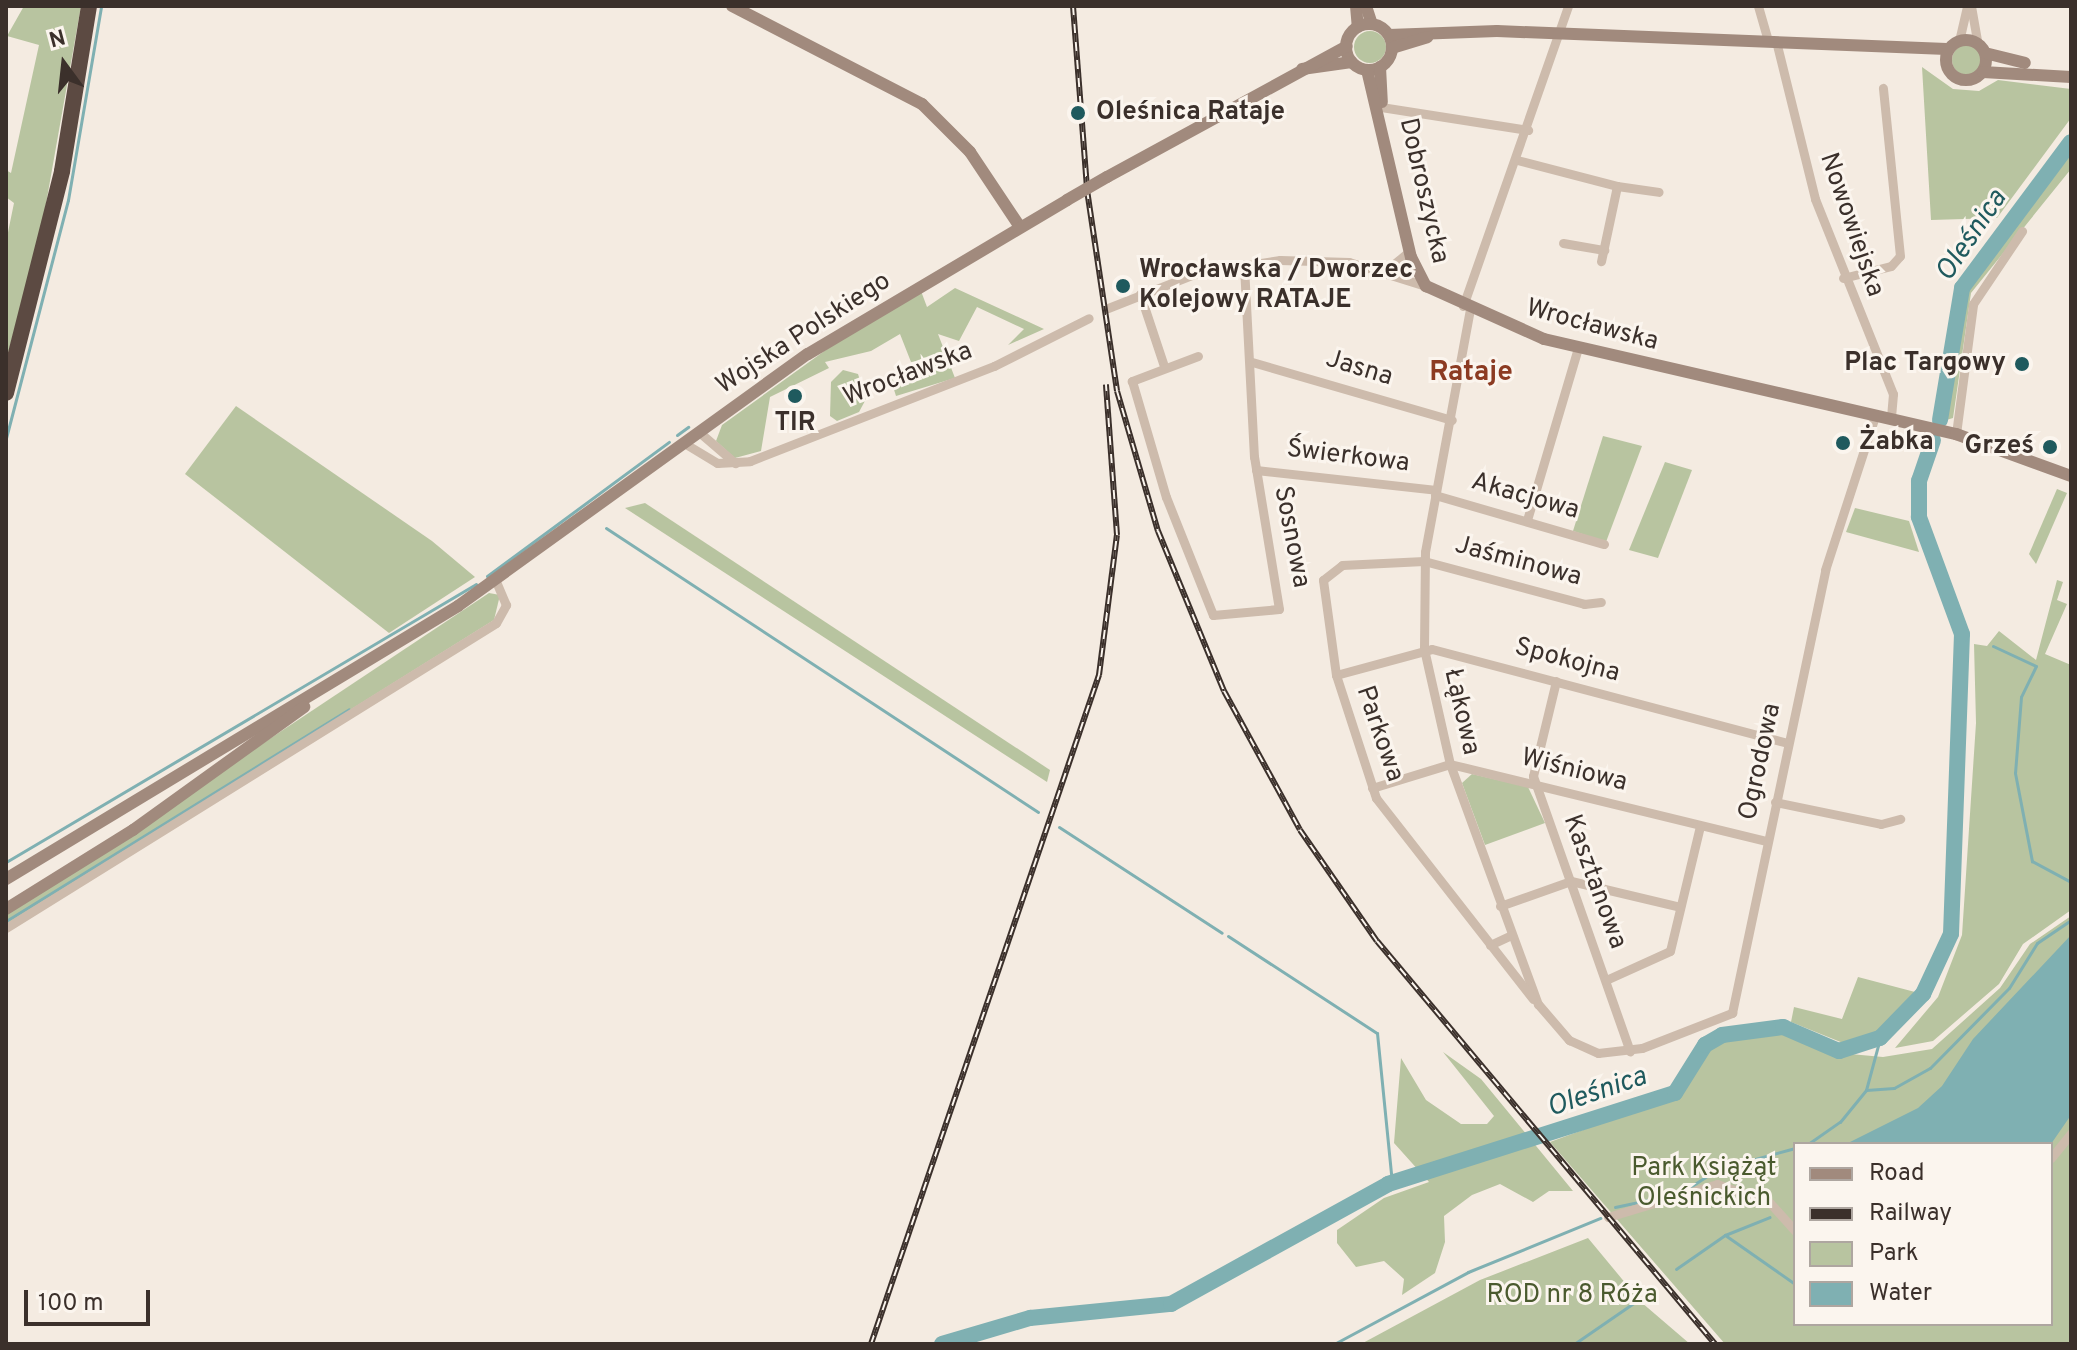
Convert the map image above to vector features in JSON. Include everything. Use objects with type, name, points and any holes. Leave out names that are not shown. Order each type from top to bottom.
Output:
[{"type":"highway","points":[[6,393],[62,171],[89,6]]},
{"type":"main road","points":[[732,6],[922,104],[970,152],[1020,227]]},
{"type":"main road","points":[[1356,6],[1358,27],[1347,46],[1352,62],[1373,68],[1391,42],[1434,35],[1559,33],[1772,41],[1900,50],[1947,49],[1959,41],[2071,70]]},
{"type":"main road","points":[[1366,6],[1372,24],[1391,42]]},
{"type":"main road","points":[[1358,27],[1372,24]]},
{"type":"main road","name":"Wojska Polskiego","points":[[355,670],[496,582],[699,432],[855,324],[1107,177],[1347,46]]},
{"type":"main road","points":[[1982,48],[1983,72]]},
{"type":"main road","points":[[1945,64],[1947,49]]},
{"type":"main road","points":[[1900,50],[1945,64],[1961,80],[1983,72],[2071,77]]},
{"type":"main road","name":"Wojska Polskiego","points":[[1299,70],[1352,62]]},
{"type":"main road","name":"Dobroszycka","points":[[1373,68],[1409,252],[1426,286]]},
{"type":"main road","name":"Wrocławska","points":[[1426,286],[1467,307],[1578,348],[1956,434],[2071,476]]},
{"type":"main road","points":[[6,879],[355,670]]},
{"type":"main road","points":[[6,909],[181,798],[355,670]]},
{"type":"street","name":"Łąkowa","points":[[1568,6],[1467,307],[1452,420],[1435,492],[1424,561],[1424,649],[1450,764],[1538,1004],[1577,1045],[1598,1053],[1630,1051]]},
{"type":"street","name":"Nowowiejska","points":[[1758,6],[1772,41],[1843,278],[1893,394],[1891,419]]},
{"type":"street","points":[[1959,41],[1969,6]]},
{"type":"street","points":[[1969,6],[1982,48]]},
{"type":"street","points":[[1843,278],[1891,266],[1900,256],[1883,88]]},
{"type":"street","points":[[1381,106],[1528,130]]},
{"type":"street","points":[[1517,160],[1617,186],[1659,192]]},
{"type":"street","points":[[1601,261],[1617,186]]},
{"type":"street","points":[[1956,434],[1973,304],[2022,231]]},
{"type":"street","points":[[1563,243],[1604,250]]},
{"type":"street","points":[[1384,272],[1409,252]]},
{"type":"street","name":"Wrocławska","points":[[1108,308],[1140,294],[1244,264],[1321,258],[1384,272],[1426,286]]},
{"type":"street","name":"Sosnowa","points":[[1198,356],[1138,374],[1133,385],[1166,497],[1217,617],[1281,606],[1256,470],[1244,264]]},
{"type":"street","points":[[1140,294],[1164,366]]},
{"type":"street","name":"Wrocławska","points":[[738,464],[981,372],[1089,318]]},
{"type":"street","points":[[1527,520],[1578,348]]},
{"type":"street","name":"Jasna","points":[[1252,362],[1452,420]]},
{"type":"street","name":"Ogrodowa","points":[[1630,1051],[1732,1013],[1825,570],[1875,416]]},
{"type":"street","points":[[699,432],[738,464]]},
{"type":"street","points":[[684,443],[705,459],[738,464]]},
{"type":"street","name":"Świerkowa","points":[[1256,470],[1435,492]]},
{"type":"street","name":"Akacjowa","points":[[1435,492],[1604,544]]},
{"type":"street","name":"Jaśminowa","points":[[1424,561],[1584,604],[1601,602]]},
{"type":"street","name":"Parkowa","points":[[1424,561],[1342,565],[1327,573],[1322,590],[1336,675],[1372,788],[1538,1004]]},
{"type":"street","points":[[6,928],[496,623],[506,605],[496,582]]},
{"type":"street","points":[[1336,675],[1424,649]]},
{"type":"street","name":"Spokojna","points":[[1424,649],[1788,743]]},
{"type":"street","points":[[1535,784],[1556,681]]},
{"type":"street","points":[[1372,788],[1450,764]]},
{"type":"street","name":"Wiśniowa","points":[[1450,764],[1767,841]]},
{"type":"street","name":"Kasztanowa","points":[[1535,784],[1630,1051]]},
{"type":"street","points":[[1775,802],[1881,824],[1900,819]]},
{"type":"street","points":[[1606,980],[1664,958],[1700,826]]},
{"type":"street","points":[[1500,906],[1571,881],[1680,907]]},
{"type":"street","points":[[1490,945],[1511,935]]},
{"type":"street","points":[[2053,1156],[2071,1133]]},
{"type":"street","points":[[1608,1217],[1717,1184],[1770,1203],[1793,1229]]},
{"type":"green space","points":[[24,6],[81,6],[44,215],[6,362],[6,242],[14,203],[6,197],[6,170],[11,173],[39,45],[7,36]]},
{"type":"green space","points":[[1370,31],[1381,36],[1386,47],[1381,58],[1370,63],[1359,58],[1354,47],[1359,36]]},
{"type":"green space","points":[[1967,45],[1977,50],[1982,60],[1977,70],[1967,75],[1957,70],[1952,60],[1957,50]]},
{"type":"green space","points":[[1922,67],[1953,89],[1979,91],[1998,80],[2071,89],[2071,118],[1997,218],[1931,220]]},
{"type":"green space","points":[[2071,148],[2071,169],[1971,293],[1953,418],[1943,421],[1965,291]]},
{"type":"green space","points":[[955,288],[1044,329],[1008,345],[1024,329],[977,307],[959,341],[938,334],[955,378],[896,396],[890,377],[905,385],[916,381],[913,372],[938,359],[911,362],[900,334],[871,351],[825,362],[829,368],[770,397],[761,451],[735,458],[716,441],[722,425],[848,334],[921,291],[927,307]]},
{"type":"green space","points":[[843,370],[858,374],[866,399],[859,412],[837,421],[830,416],[831,382]]},
{"type":"green space","points":[[236,406],[432,541],[475,577],[389,633],[185,474]]},
{"type":"green space","points":[[1603,436],[1642,446],[1606,542],[1573,531]]},
{"type":"green space","points":[[1665,462],[1692,470],[1658,558],[1629,550]]},
{"type":"green space","points":[[2057,489],[2067,493],[2036,564],[2029,554]]},
{"type":"green space","points":[[645,503],[1050,770],[1047,782],[625,508]]},
{"type":"green space","points":[[1855,508],[1909,521],[1919,552],[1846,532]]},
{"type":"green space","points":[[2057,580],[2063,582],[2057,600],[2067,604],[2045,654],[2071,665],[2071,910],[2023,944],[1999,984],[1933,1041],[1895,1048],[1938,997],[1962,935],[1976,723],[1974,644],[1987,646],[1999,631],[2036,660]]},
{"type":"green space","points":[[489,593],[500,595],[494,620],[6,925],[6,914]]},
{"type":"green space","points":[[1472,774],[1528,787],[1545,823],[1485,845],[1462,783]]},
{"type":"green space","name":"Park Książąt Oleśnickich","points":[[2071,916],[2071,1344],[1725,1344],[1550,1142],[1679,1095],[1712,1047],[1743,1033],[1768,1029],[1839,1053],[1883,1057],[1932,1049],[2000,988],[2030,944]]},
{"type":"green space","points":[[1858,977],[1915,992],[1871,1037],[1848,1045],[1791,1022],[1794,1007],[1842,1019]]},
{"type":"green space","points":[[1443,1052],[1481,1079],[1573,1191],[1549,1191],[1533,1202],[1500,1184],[1472,1195],[1444,1216],[1445,1242],[1435,1273],[1402,1295],[1404,1279],[1384,1261],[1356,1267],[1337,1243],[1337,1230],[1384,1198],[1429,1182],[1394,1143],[1401,1058],[1426,1100],[1461,1124],[1487,1124],[1494,1116]]},
{"type":"green space","name":"ROD nr 8 Róża","points":[[1588,1238],[1641,1302],[1690,1344],[1361,1344],[1480,1280]]},
{"type":"water","points":[[2071,935],[2071,1115],[2052,1142],[1850,1142],[1918,1108],[1942,1086],[1973,1039]]},
{"type":"waterway","points":[[6,438],[68,200],[101,6]]},
{"type":"waterway","name":"Oleśnica","points":[[1940,420],[1962,288],[2071,142]]},
{"type":"waterway","points":[[677,435],[688,427]]},
{"type":"waterway","name":"Oleśnica","points":[[942,1344],[1030,1318],[1171,1304],[1388,1184],[1675,1093],[1705,1045],[1722,1035],[1783,1027],[1839,1051],[1880,1038],[1923,994],[1951,934],[1962,634],[1919,517],[1919,481],[1933,440]]},
{"type":"waterway","points":[[487,576],[669,442]]},
{"type":"waterway","points":[[606,528],[1038,812]]},
{"type":"waterway","points":[[6,862],[476,584]]},
{"type":"waterway","points":[[1993,646],[2036,666],[2021,697],[2015,773],[2032,861],[2071,882]]},
{"type":"waterway","points":[[6,921],[349,709]]},
{"type":"waterway","points":[[1059,827],[1222,933]]},
{"type":"waterway","points":[[1866,1090],[1894,1088],[1930,1068],[2009,988],[2037,943],[2071,920]]},
{"type":"waterway","points":[[1228,936],[1377,1033],[1392,1182]]},
{"type":"waterway","points":[[1811,1142],[1840,1122],[1866,1090],[1880,1038]]},
{"type":"waterway","points":[[1715,1170],[1793,1149]]},
{"type":"waterway","points":[[1687,1189],[1710,1174]]},
{"type":"waterway","points":[[1615,1207],[1649,1200]]},
{"type":"waterway","points":[[1676,1269],[1725,1235],[1770,1217]]},
{"type":"waterway","points":[[1334,1344],[1468,1272],[1600,1218]]},
{"type":"waterway","points":[[1725,1235],[1793,1283]]},
{"type":"waterway","points":[[1574,1344],[1638,1300]]},
{"type":"railway","points":[[1073,6],[1087,190],[1117,391],[1158,531],[1224,691],[1300,830],[1377,941],[1715,1344]]},
{"type":"railway","points":[[871,1344],[1099,675],[1117,535],[1106,384]]},
{"type":"place","name":"Oleśnica Rataje","points":[[1078,113]]},
{"type":"place","name":"Wrocławska / Dworzec Kolejowy RATAJE","points":[[1123,286]]},
{"type":"place","name":"Plac Targowy","points":[[2022,364]]},
{"type":"place","name":"TIR","points":[[795,396]]},
{"type":"place","name":"Żabka","points":[[1843,443]]},
{"type":"place","name":"Grześ","points":[[2050,447]]},
{"type":"district","name":"Rataje","points":[[1471,373]]}]
